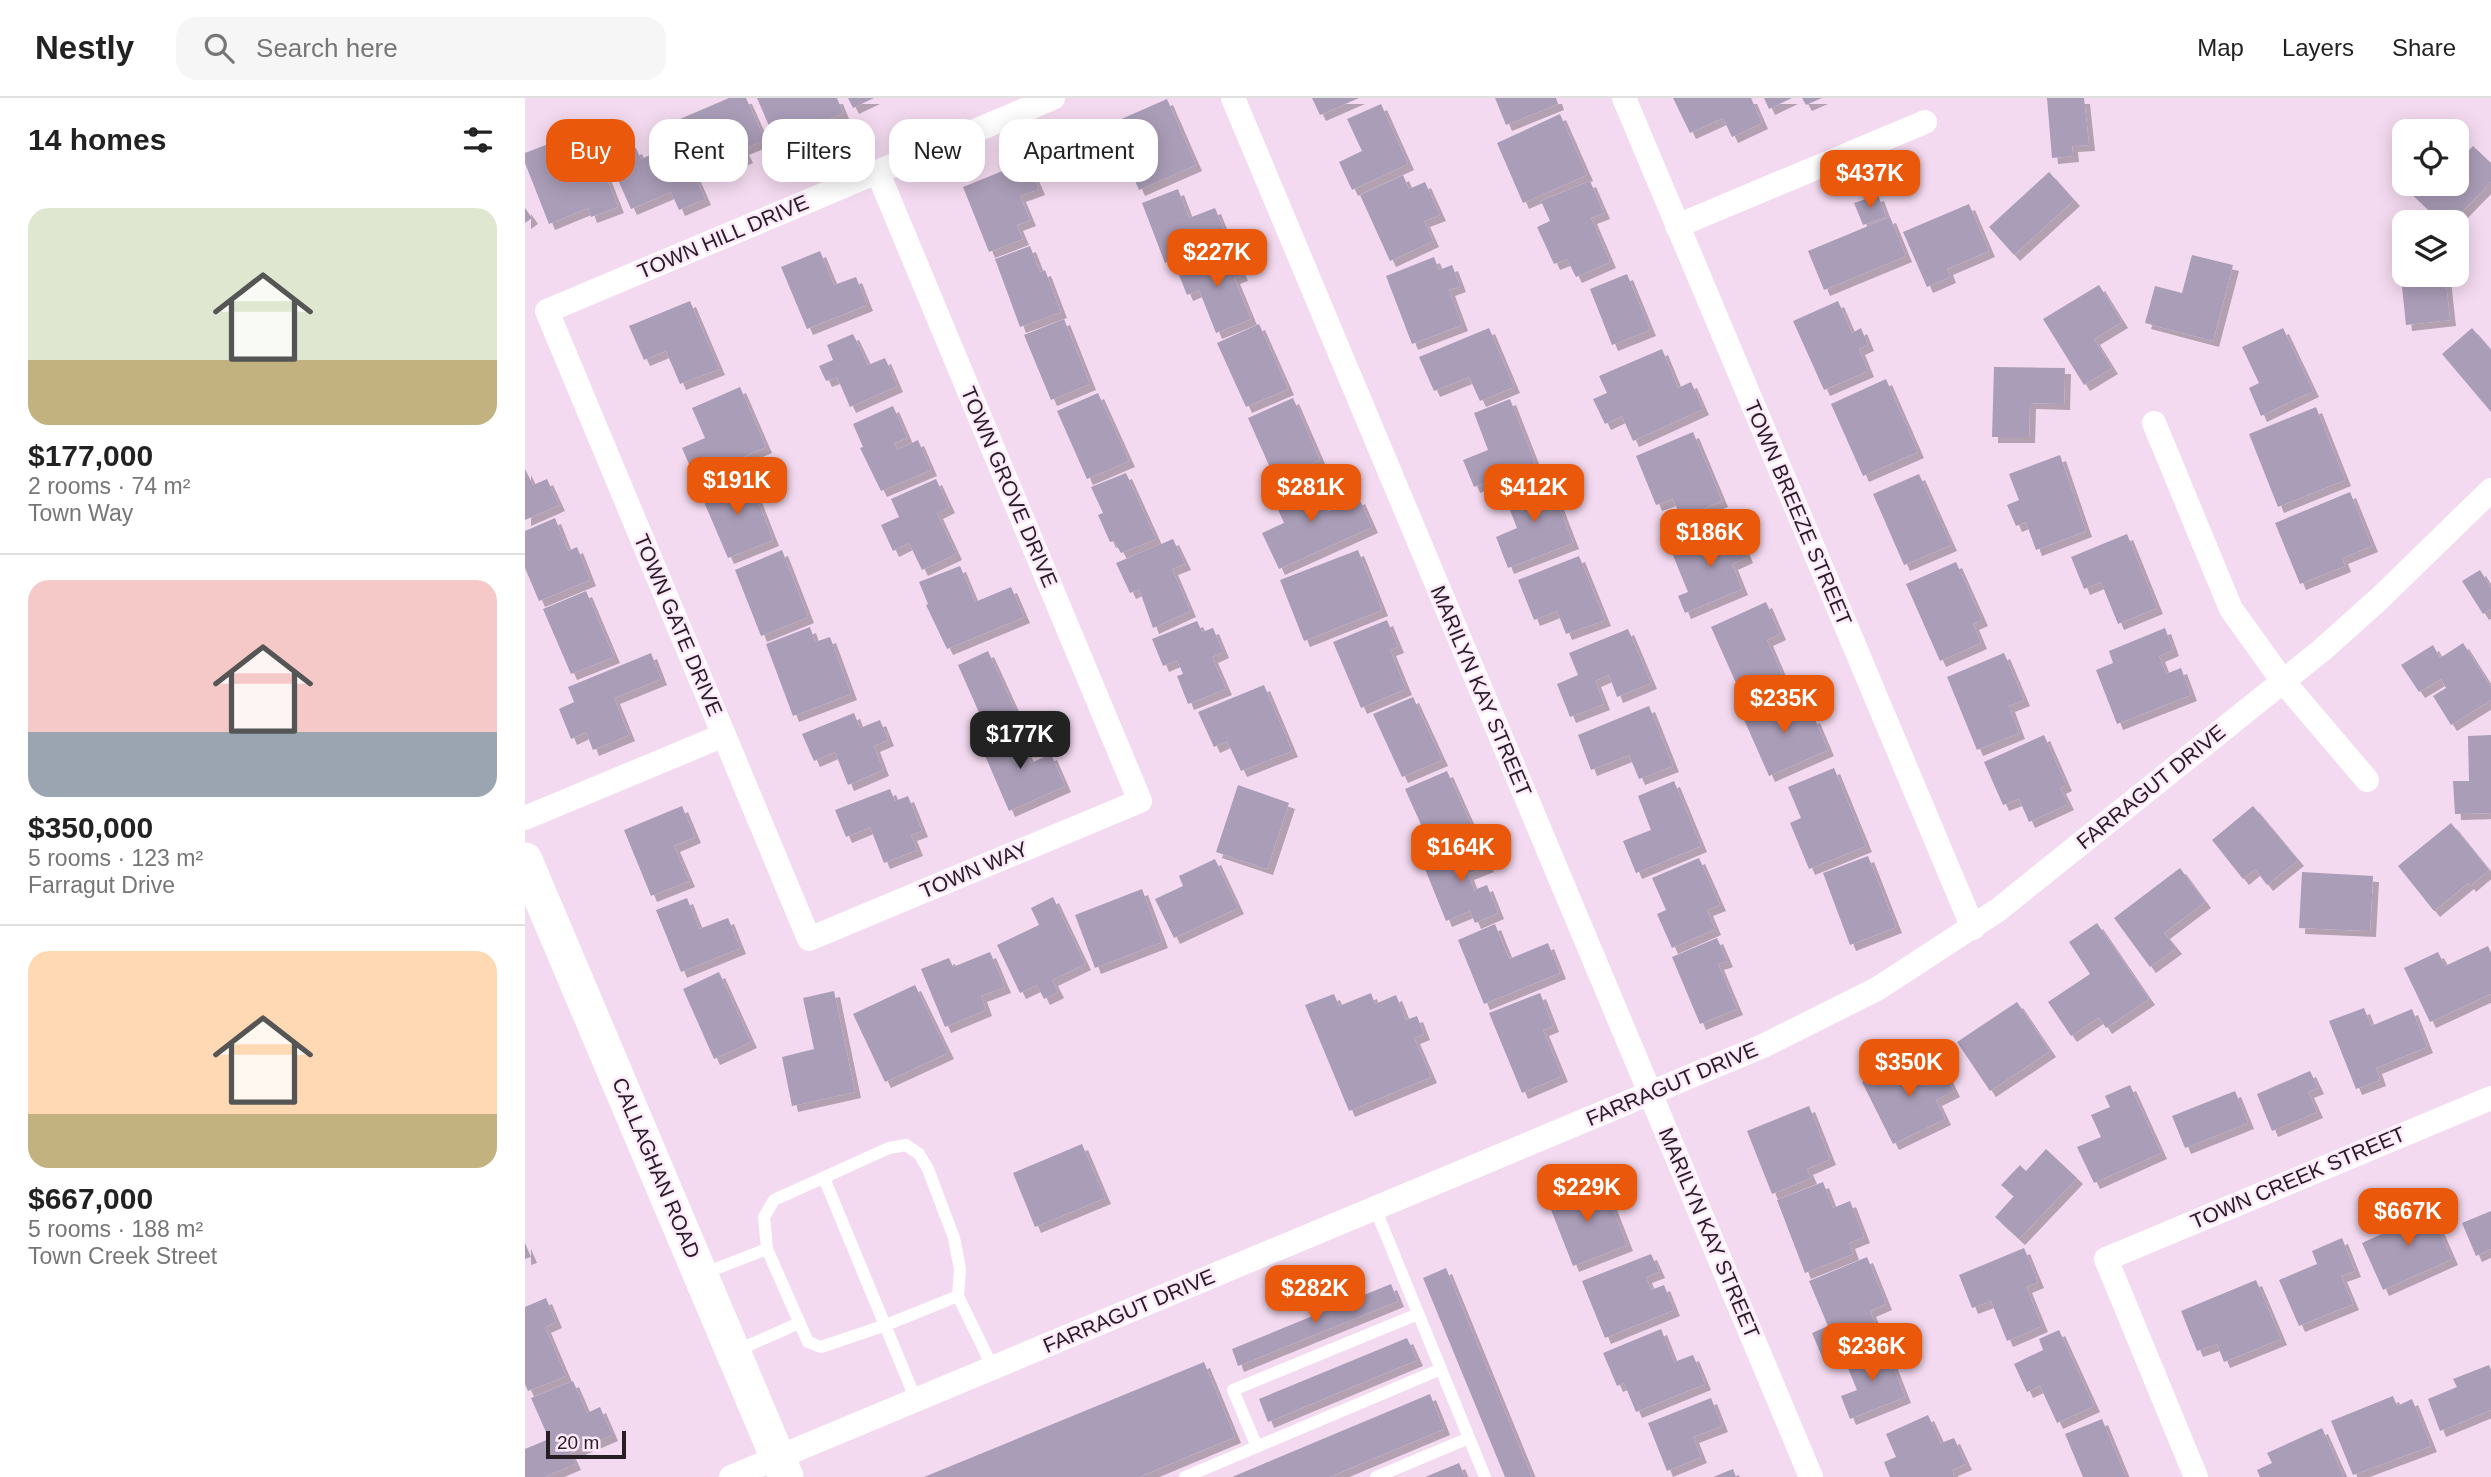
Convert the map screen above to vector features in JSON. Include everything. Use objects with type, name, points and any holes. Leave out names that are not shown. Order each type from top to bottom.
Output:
[{"type":"main road","name":"CALLAGHAN ROAD","points":[[525,860],[782,1467]]},
{"type":"street","name":"TOWN HILL DRIVE","points":[[547,310],[1053,98]]},
{"type":"street","name":"MARILYN KAY STREET","points":[[1233,98],[1811,1477]]},
{"type":"street","name":"TOWN BREEZE STREET","points":[[1624,98],[1973,928]]},
{"type":"street","points":[[1677,226],[1925,122]]},
{"type":"street","name":"TOWN GROVE DRIVE","points":[[878,173],[1140,801]]},
{"type":"street","name":"TOWN GATE DRIVE","points":[[547,310],[809,939]]},
{"type":"street","points":[[2154,423],[2231,609],[2246,634],[2282,680],[2367,780]]},
{"type":"street","name":"FARRAGUT DRIVE","points":[[731,1477],[782,1467],[916,1400],[1763,1046],[1877,989],[1998,910],[2322,650],[2379,599],[2491,490]]},
{"type":"street","points":[[525,818],[724,735]]},
{"type":"street","name":"TOWN WAY","points":[[809,939],[1140,801]]},
{"type":"street","name":"TOWN CREEK STREET","points":[[2196,1477],[2106,1259],[2491,1098]]},
{"type":"lane","points":[[958,1296],[821,1348],[808,1342],[799,1323],[768,1249],[764,1217],[774,1200],[889,1148],[906,1144],[919,1154],[928,1169],[954,1238],[960,1269],[958,1296],[993,1368]]},
{"type":"lane","points":[[824,1178],[916,1400]]},
{"type":"lane","points":[[1374,1208],[1486,1477]]},
{"type":"lane","points":[[701,1274],[768,1249]]},
{"type":"lane","points":[[1257,1447],[1233,1390],[1418,1314]]},
{"type":"lane","points":[[733,1352],[799,1323]]},
{"type":"lane","points":[[1185,1477],[1441,1369]]},
{"type":"lane","points":[[1376,1477],[1469,1438]]},
{"type":"building","points":[[729,98],[746,98],[762,133],[762,141],[748,147],[748,119],[680,119]]},
{"type":"building","points":[[757,98],[837,98],[843,113],[829,119],[766,119]]},
{"type":"building","points":[[848,98],[874,98],[853,108]]},
{"type":"building","points":[[1312,98],[1359,98],[1320,115]]},
{"type":"building","points":[[1495,98],[1556,98],[1558,104],[1506,125]]},
{"type":"building","points":[[1673,98],[1751,98],[1762,123],[1732,137],[1723,118],[1690,133]]},
{"type":"building","points":[[1764,98],[1792,98],[1769,109]]},
{"type":"building","points":[[1802,98],[1822,98],[1806,105]]},
{"type":"building","points":[[2047,98],[2084,98],[2089,145],[2072,146],[2073,156],[2052,158]]},
{"type":"building","points":[[1167,99],[1196,165],[1158,182],[1158,119],[1121,119]]},
{"type":"building","points":[[1381,104],[1408,164],[1352,190],[1339,162],[1362,151],[1347,119]]},
{"type":"building","points":[[1560,114],[1587,175],[1523,203],[1497,143]]},
{"type":"building","points":[[546,145],[546,182],[608,182],[618,207],[591,217],[588,208],[549,224],[525,163],[525,153]]},
{"type":"building","points":[[2473,146],[2491,163],[2491,182],[2464,210],[2428,210],[2414,196],[2469,196],[2469,150]]},
{"type":"building","points":[[635,148],[641,159],[649,156],[649,182],[698,182],[705,199],[679,210],[671,192],[631,209],[619,182],[635,182]]},
{"type":"building","points":[[999,172],[999,182],[1036,182],[1039,189],[1020,196],[1030,220],[1017,225],[1023,239],[989,252],[963,187],[975,182],[985,182],[985,178]]},
{"type":"building","points":[[2049,172],[2074,200],[2014,255],[1989,227]]},
{"type":"building","points":[[1403,175],[1409,189],[1425,182],[1440,215],[1424,221],[1433,241],[1390,261],[1360,195]]},
{"type":"building","points":[[1590,181],[1604,213],[1591,218],[1610,262],[1576,277],[1567,259],[1554,264],[1537,227],[1550,221],[1541,201]]},
{"type":"building","points":[[1135,182],[1157,182],[1139,190]]},
{"type":"building","points":[[1178,189],[1189,218],[1215,208],[1227,238],[1165,263],[1142,203]]},
{"type":"building","points":[[1878,195],[1886,217],[1863,225],[1854,203]]},
{"type":"building","points":[[1969,204],[1989,251],[1947,269],[1950,277],[1927,287],[1903,232]]},
{"type":"building","points":[[525,208],[532,218],[525,223]]},
{"type":"building","points":[[1890,217],[1906,256],[1824,290],[1808,251]]},
{"type":"building","points":[[1030,246],[1040,272],[1045,270],[1061,312],[1020,327],[995,259]]},
{"type":"building","points":[[1231,248],[1242,275],[1234,278],[1251,319],[1216,333],[1199,290],[1187,295],[1177,270]]},
{"type":"building","points":[[820,251],[834,285],[856,277],[867,305],[807,329],[781,267]]},
{"type":"building","points":[[2192,255],[2233,265],[2213,341],[2145,323],[2155,286],[2182,293]]},
{"type":"building","points":[[1434,257],[1439,270],[1452,265],[1460,286],[1449,290],[1462,325],[1412,344],[1386,276]]},
{"type":"building","points":[[1627,274],[1650,330],[1612,345],[1590,289]]},
{"type":"building","points":[[2099,285],[2122,322],[2094,339],[2112,368],[2084,385],[2043,319]]},
{"type":"building","points":[[2402,287],[2446,287],[2450,320],[2406,325]]},
{"type":"building","points":[[690,301],[719,369],[680,384],[666,351],[644,360],[629,326]]},
{"type":"building","points":[[1838,301],[1852,333],[1861,328],[1868,345],[1859,349],[1868,371],[1824,390],[1793,321]]},
{"type":"building","points":[[1064,319],[1090,384],[1051,400],[1024,335]]},
{"type":"building","points":[[1259,324],[1288,389],[1246,407],[1217,343]]},
{"type":"building","points":[[1489,328],[1514,387],[1480,401],[1469,377],[1434,391],[1419,357]]},
{"type":"building","points":[[2283,328],[2313,391],[2261,416],[2249,388],[2259,383],[2242,347]]},
{"type":"building","points":[[2472,328],[2491,350],[2491,412],[2442,354]]},
{"type":"building","points":[[853,334],[868,365],[885,358],[897,386],[850,407],[837,377],[826,381],[819,366],[833,360],[827,345]]},
{"type":"building","points":[[1662,349],[1678,388],[1691,382],[1703,409],[1633,441],[1622,416],[1605,424],[1593,399],[1607,393],[1599,376]]},
{"type":"building","points":[[1994,367],[2065,368],[2064,404],[2030,403],[2029,437],[1992,437]]},
{"type":"building","points":[[1886,379],[1918,452],[1863,476],[1831,404]]},
{"type":"building","points":[[740,387],[766,447],[695,478],[682,448],[705,438],[692,408]]},
{"type":"building","points":[[1098,393],[1129,461],[1087,479],[1057,411]]},
{"type":"building","points":[[1293,398],[1320,460],[1275,479],[1248,418]]},
{"type":"building","points":[[1510,399],[1535,463],[1474,487],[1463,460],[1488,450],[1474,413]]},
{"type":"building","points":[[893,406],[907,438],[894,443],[897,450],[918,440],[931,470],[881,491],[860,448],[863,447],[853,424]]},
{"type":"building","points":[[2316,407],[2345,480],[2278,507],[2249,434]]},
{"type":"building","points":[[1693,432],[1722,501],[1681,518],[1673,499],[1656,505],[1636,456]]},
{"type":"building","points":[[2060,455],[2086,531],[2036,550],[2026,522],[2016,526],[2007,505],[2019,500],[2009,474]]},
{"type":"building","points":[[525,469],[533,485],[547,479],[559,505],[525,520]]},
{"type":"building","points":[[1126,473],[1156,539],[1121,553],[1114,541],[1110,542],[1098,515],[1103,513],[1091,487]]},
{"type":"building","points":[[1919,474],[1951,545],[1904,565],[1873,494]]},
{"type":"building","points":[[748,476],[773,540],[728,558],[701,495]]},
{"type":"building","points":[[1311,478],[1326,512],[1359,498],[1372,527],[1279,569],[1262,533],[1284,523],[1272,496]]},
{"type":"building","points":[[1548,478],[1573,543],[1508,568],[1496,537],[1517,528],[1504,495]]},
{"type":"building","points":[[936,479],[949,507],[937,513],[956,554],[922,570],[909,543],[893,551],[881,525],[899,517],[891,499]]},
{"type":"building","points":[[2350,492],[2372,546],[2342,558],[2345,566],[2300,584],[2275,523]]},
{"type":"building","points":[[555,518],[568,551],[577,547],[590,580],[539,601],[525,568],[525,531]]},
{"type":"building","points":[[1735,527],[1747,557],[1732,564],[1742,589],[1685,613],[1678,596],[1688,592],[1672,553]]},
{"type":"building","points":[[2127,534],[2157,608],[2118,624],[2101,582],[2084,589],[2071,557]]},
{"type":"building","points":[[1173,539],[1185,564],[1172,569],[1190,611],[1153,628],[1139,589],[1130,593],[1116,563]]},
{"type":"building","points":[[782,550],[808,617],[761,636],[735,570]]},
{"type":"building","points":[[1358,550],[1382,610],[1304,641],[1280,580]]},
{"type":"building","points":[[1579,556],[1605,620],[1566,634],[1557,611],[1534,620],[1518,580]]},
{"type":"building","points":[[1956,562],[1982,620],[1973,624],[1981,643],[1940,661],[1906,584]]},
{"type":"building","points":[[960,566],[975,602],[1011,587],[1024,617],[947,649],[926,605],[928,604],[919,582]]},
{"type":"building","points":[[2480,570],[2491,588],[2491,609],[2483,614],[2462,581]]},
{"type":"building","points":[[586,591],[614,657],[571,674],[543,609]]},
{"type":"building","points":[[1766,602],[1780,634],[1767,640],[1785,682],[1744,701],[1711,627]]},
{"type":"building","points":[[1387,620],[1398,647],[1390,650],[1406,689],[1361,708],[1333,642]]},
{"type":"building","points":[[1197,621],[1202,632],[1213,628],[1223,652],[1212,657],[1226,689],[1188,704],[1177,676],[1183,674],[1177,660],[1163,666],[1152,639]]},
{"type":"building","points":[[810,627],[815,642],[830,637],[851,694],[793,716],[766,644]]},
{"type":"building","points":[[2165,628],[2173,650],[2159,656],[2166,674],[2181,668],[2191,695],[2117,724],[2096,670],[2113,663],[2109,651]]},
{"type":"building","points":[[1628,629],[1651,683],[1617,697],[1609,675],[1595,681],[1604,704],[1570,717],[1557,684],[1578,675],[1569,653]]},
{"type":"building","points":[[2463,643],[2491,687],[2491,700],[2451,725],[2433,696],[2446,688],[2441,679],[2419,692],[2401,665],[2433,645],[2440,658]]},
{"type":"building","points":[[988,651],[1016,712],[985,726],[958,665]]},
{"type":"building","points":[[651,653],[661,679],[614,698],[629,735],[593,750],[586,732],[571,739],[559,709],[574,702],[568,687]]},
{"type":"building","points":[[2004,653],[2024,700],[2009,706],[2019,733],[1977,750],[1947,677]]},
{"type":"building","points":[[1264,685],[1292,751],[1241,771],[1227,741],[1214,747],[1198,712]]},
{"type":"building","points":[[1792,693],[1805,721],[1814,717],[1828,750],[1769,776],[1742,715]]},
{"type":"building","points":[[1413,697],[1442,760],[1402,777],[1373,714]]},
{"type":"building","points":[[1649,706],[1673,766],[1639,779],[1629,755],[1591,770],[1578,735]]},
{"type":"building","points":[[854,713],[860,728],[880,720],[888,740],[874,746],[883,770],[848,785],[835,752],[814,761],[802,734]]},
{"type":"building","points":[[1015,728],[1031,763],[1051,754],[1065,786],[1009,811],[980,744]]},
{"type":"building","points":[[2044,735],[2066,785],[2060,788],[2068,804],[2029,822],[2019,799],[2003,805],[1984,762]]},
{"type":"building","points":[[2491,735],[2491,813],[2455,814],[2453,781],[2469,781],[2468,736]]},
{"type":"building","points":[[1834,768],[1866,846],[1809,869],[1790,823],[1801,818],[1788,787]]},
{"type":"building","points":[[1447,771],[1474,831],[1432,849],[1405,789]]},
{"type":"building","points":[[1674,781],[1701,846],[1636,873],[1623,841],[1651,830],[1638,796]]},
{"type":"building","points":[[1238,785],[1289,803],[1267,869],[1216,852]]},
{"type":"building","points":[[890,789],[895,801],[908,796],[922,831],[911,835],[917,850],[884,863],[870,827],[846,837],[835,810]]},
{"type":"building","points":[[682,806],[695,837],[674,846],[689,881],[651,896],[624,830]]},
{"type":"building","points":[[2253,806],[2298,860],[2267,885],[2255,869],[2243,879],[2212,840]]},
{"type":"building","points":[[2451,823],[2489,870],[2470,886],[2468,883],[2434,911],[2398,866]]},
{"type":"building","points":[[1478,842],[1488,866],[1468,874],[1474,890],[1487,885],[1498,913],[1475,923],[1470,911],[1446,921],[1423,864]]},
{"type":"building","points":[[1868,856],[1896,927],[1850,945],[1823,873]]},
{"type":"building","points":[[1699,858],[1720,905],[1707,910],[1715,929],[1672,948],[1657,914],[1666,910],[1652,878]]},
{"type":"building","points":[[1215,859],[1238,908],[1174,938],[1155,899],[1183,886],[1179,876]]},
{"type":"building","points":[[2180,868],[2205,902],[2164,933],[2176,948],[2150,967],[2114,918]]},
{"type":"building","points":[[2302,872],[2373,876],[2370,931],[2299,928]]},
{"type":"building","points":[[1142,889],[1162,942],[1095,968],[1075,915]]},
{"type":"building","points":[[1053,897],[1085,964],[1052,980],[1058,992],[1044,999],[1037,985],[1020,993],[997,945],[1039,925],[1031,908]]},
{"type":"building","points":[[687,898],[699,929],[728,918],[740,948],[681,972],[656,910]]},
{"type":"building","points":[[2097,923],[2149,999],[2106,1028],[2099,1017],[2071,1036],[2048,1002],[2090,974],[2069,942]]},
{"type":"building","points":[[1495,924],[1509,959],[1548,943],[1560,973],[1484,1004],[1458,940]]},
{"type":"building","points":[[1717,938],[1727,961],[1718,964],[1737,1009],[1700,1024],[1672,957]]},
{"type":"building","points":[[2488,946],[2491,953],[2491,994],[2430,1022],[2404,968],[2438,952],[2445,966]]},
{"type":"building","points":[[990,952],[1005,987],[981,996],[986,1010],[945,1027],[921,969],[949,958],[953,967]]},
{"type":"building","points":[[719,972],[751,1042],[714,1059],[683,989]]},
{"type":"building","points":[[915,985],[948,1053],[885,1082],[853,1014]]},
{"type":"building","points":[[834,991],[855,1092],[792,1106],[782,1057],[814,1049],[803,998]]},
{"type":"building","points":[[1371,993],[1375,1004],[1396,995],[1406,1020],[1417,1016],[1424,1034],[1414,1038],[1431,1077],[1349,1111],[1305,1005],[1334,994],[1339,1006]]},
{"type":"building","points":[[1540,993],[1553,1026],[1543,1030],[1562,1076],[1522,1093],[1489,1013]]},
{"type":"building","points":[[2017,1002],[2050,1051],[1990,1091],[1957,1042]]},
{"type":"building","points":[[2364,1008],[2371,1026],[2412,1009],[2427,1047],[2376,1068],[2380,1080],[2356,1089],[2329,1021]]},
{"type":"building","points":[[1938,1058],[1954,1091],[1936,1100],[1945,1119],[1893,1144],[1862,1082],[1888,1069],[1893,1080]]},
{"type":"building","points":[[2310,1071],[2318,1088],[2308,1092],[2317,1112],[2272,1131],[2257,1094]]},
{"type":"building","points":[[2130,1085],[2161,1153],[2094,1183],[2077,1147],[2101,1137],[2091,1115],[2110,1107],[2105,1096]]},
{"type":"building","points":[[2235,1091],[2248,1123],[2185,1148],[2172,1116]]},
{"type":"building","points":[[1809,1106],[1830,1159],[1807,1169],[1811,1178],[1772,1194],[1747,1131]]},
{"type":"building","points":[[1082,1144],[1105,1198],[1035,1227],[1013,1173]]},
{"type":"building","points":[[2046,1149],[2077,1178],[2019,1239],[1995,1217],[2014,1196],[2001,1185],[2020,1165],[2026,1171]]},
{"type":"building","points":[[1602,1181],[1627,1245],[1573,1266],[1548,1202]]},
{"type":"building","points":[[1823,1182],[1833,1208],[1850,1201],[1864,1237],[1849,1243],[1853,1254],[1805,1273],[1777,1200]]},
{"type":"building","points":[[2427,1202],[2452,1259],[2383,1290],[2362,1243],[2402,1225],[2397,1215]]},
{"type":"building","points":[[2491,1211],[2491,1249],[2476,1256],[2462,1223]]},
{"type":"building","points":[[2342,1238],[2355,1271],[2341,1276],[2353,1304],[2299,1326],[2279,1280],[2317,1264],[2312,1251]]},
{"type":"building","points":[[525,1243],[531,1257],[525,1259]]},
{"type":"building","points":[[2024,1248],[2038,1282],[2026,1287],[2042,1326],[2007,1341],[1991,1301],[1972,1308],[1959,1275]]},
{"type":"building","points":[[1651,1254],[1659,1272],[1646,1277],[1651,1290],[1664,1285],[1674,1310],[1605,1338],[1582,1281]]},
{"type":"building","points":[[1867,1257],[1886,1304],[1870,1311],[1880,1335],[1823,1359],[1812,1333],[1828,1326],[1809,1281]]},
{"type":"building","points":[[1446,1268],[1532,1477],[1505,1477],[1423,1278]]},
{"type":"building","points":[[2256,1280],[2281,1339],[2224,1362],[2217,1344],[2197,1351],[2181,1311]]},
{"type":"building","points":[[1391,1284],[1398,1301],[1238,1366],[1232,1349]]},
{"type":"building","points":[[546,1298],[556,1322],[545,1327],[566,1376],[528,1391],[525,1384],[525,1307]]},
{"type":"building","points":[[1661,1329],[1674,1362],[1693,1355],[1705,1384],[1636,1412],[1624,1383],[1617,1386],[1603,1353]]},
{"type":"building","points":[[2059,1330],[2094,1406],[2057,1423],[2040,1386],[2027,1392],[2014,1364],[2043,1350],[2039,1339]]},
{"type":"building","points":[[1407,1338],[1417,1360],[1268,1422],[1259,1399]]},
{"type":"building","points":[[1885,1346],[1905,1397],[1850,1419],[1841,1396],[1857,1390],[1845,1361]]},
{"type":"building","points":[[1204,1362],[1235,1437],[1139,1477],[924,1477]]},
{"type":"building","points":[[2489,1365],[2491,1410],[2440,1431],[2428,1399],[2457,1387],[2453,1379]]},
{"type":"building","points":[[573,1381],[587,1413],[600,1407],[612,1435],[570,1453],[575,1464],[544,1477],[525,1477],[525,1449],[549,1439],[531,1398]]},
{"type":"building","points":[[1430,1394],[1444,1429],[1329,1477],[1232,1477]]},
{"type":"building","points":[[2393,1396],[2397,1406],[2412,1399],[2431,1446],[2353,1475],[2331,1421]]},
{"type":"building","points":[[1711,1398],[1722,1426],[1693,1437],[1701,1457],[1667,1471],[1648,1423]]},
{"type":"building","points":[[1928,1415],[1941,1443],[1954,1438],[1966,1464],[1952,1470],[1955,1477],[1890,1477],[1884,1462],[1896,1457],[1886,1434]]},
{"type":"building","points":[[2102,1419],[2126,1477],[2083,1477],[2065,1434]]},
{"type":"building","points":[[2322,1428],[2344,1477],[2260,1477],[2257,1470],[2272,1463],[2267,1453]]},
{"type":"building","points":[[1459,1463],[1465,1477],[1425,1477]]},
{"type":"building","points":[[1733,1469],[1736,1477],[1713,1477]]}]
